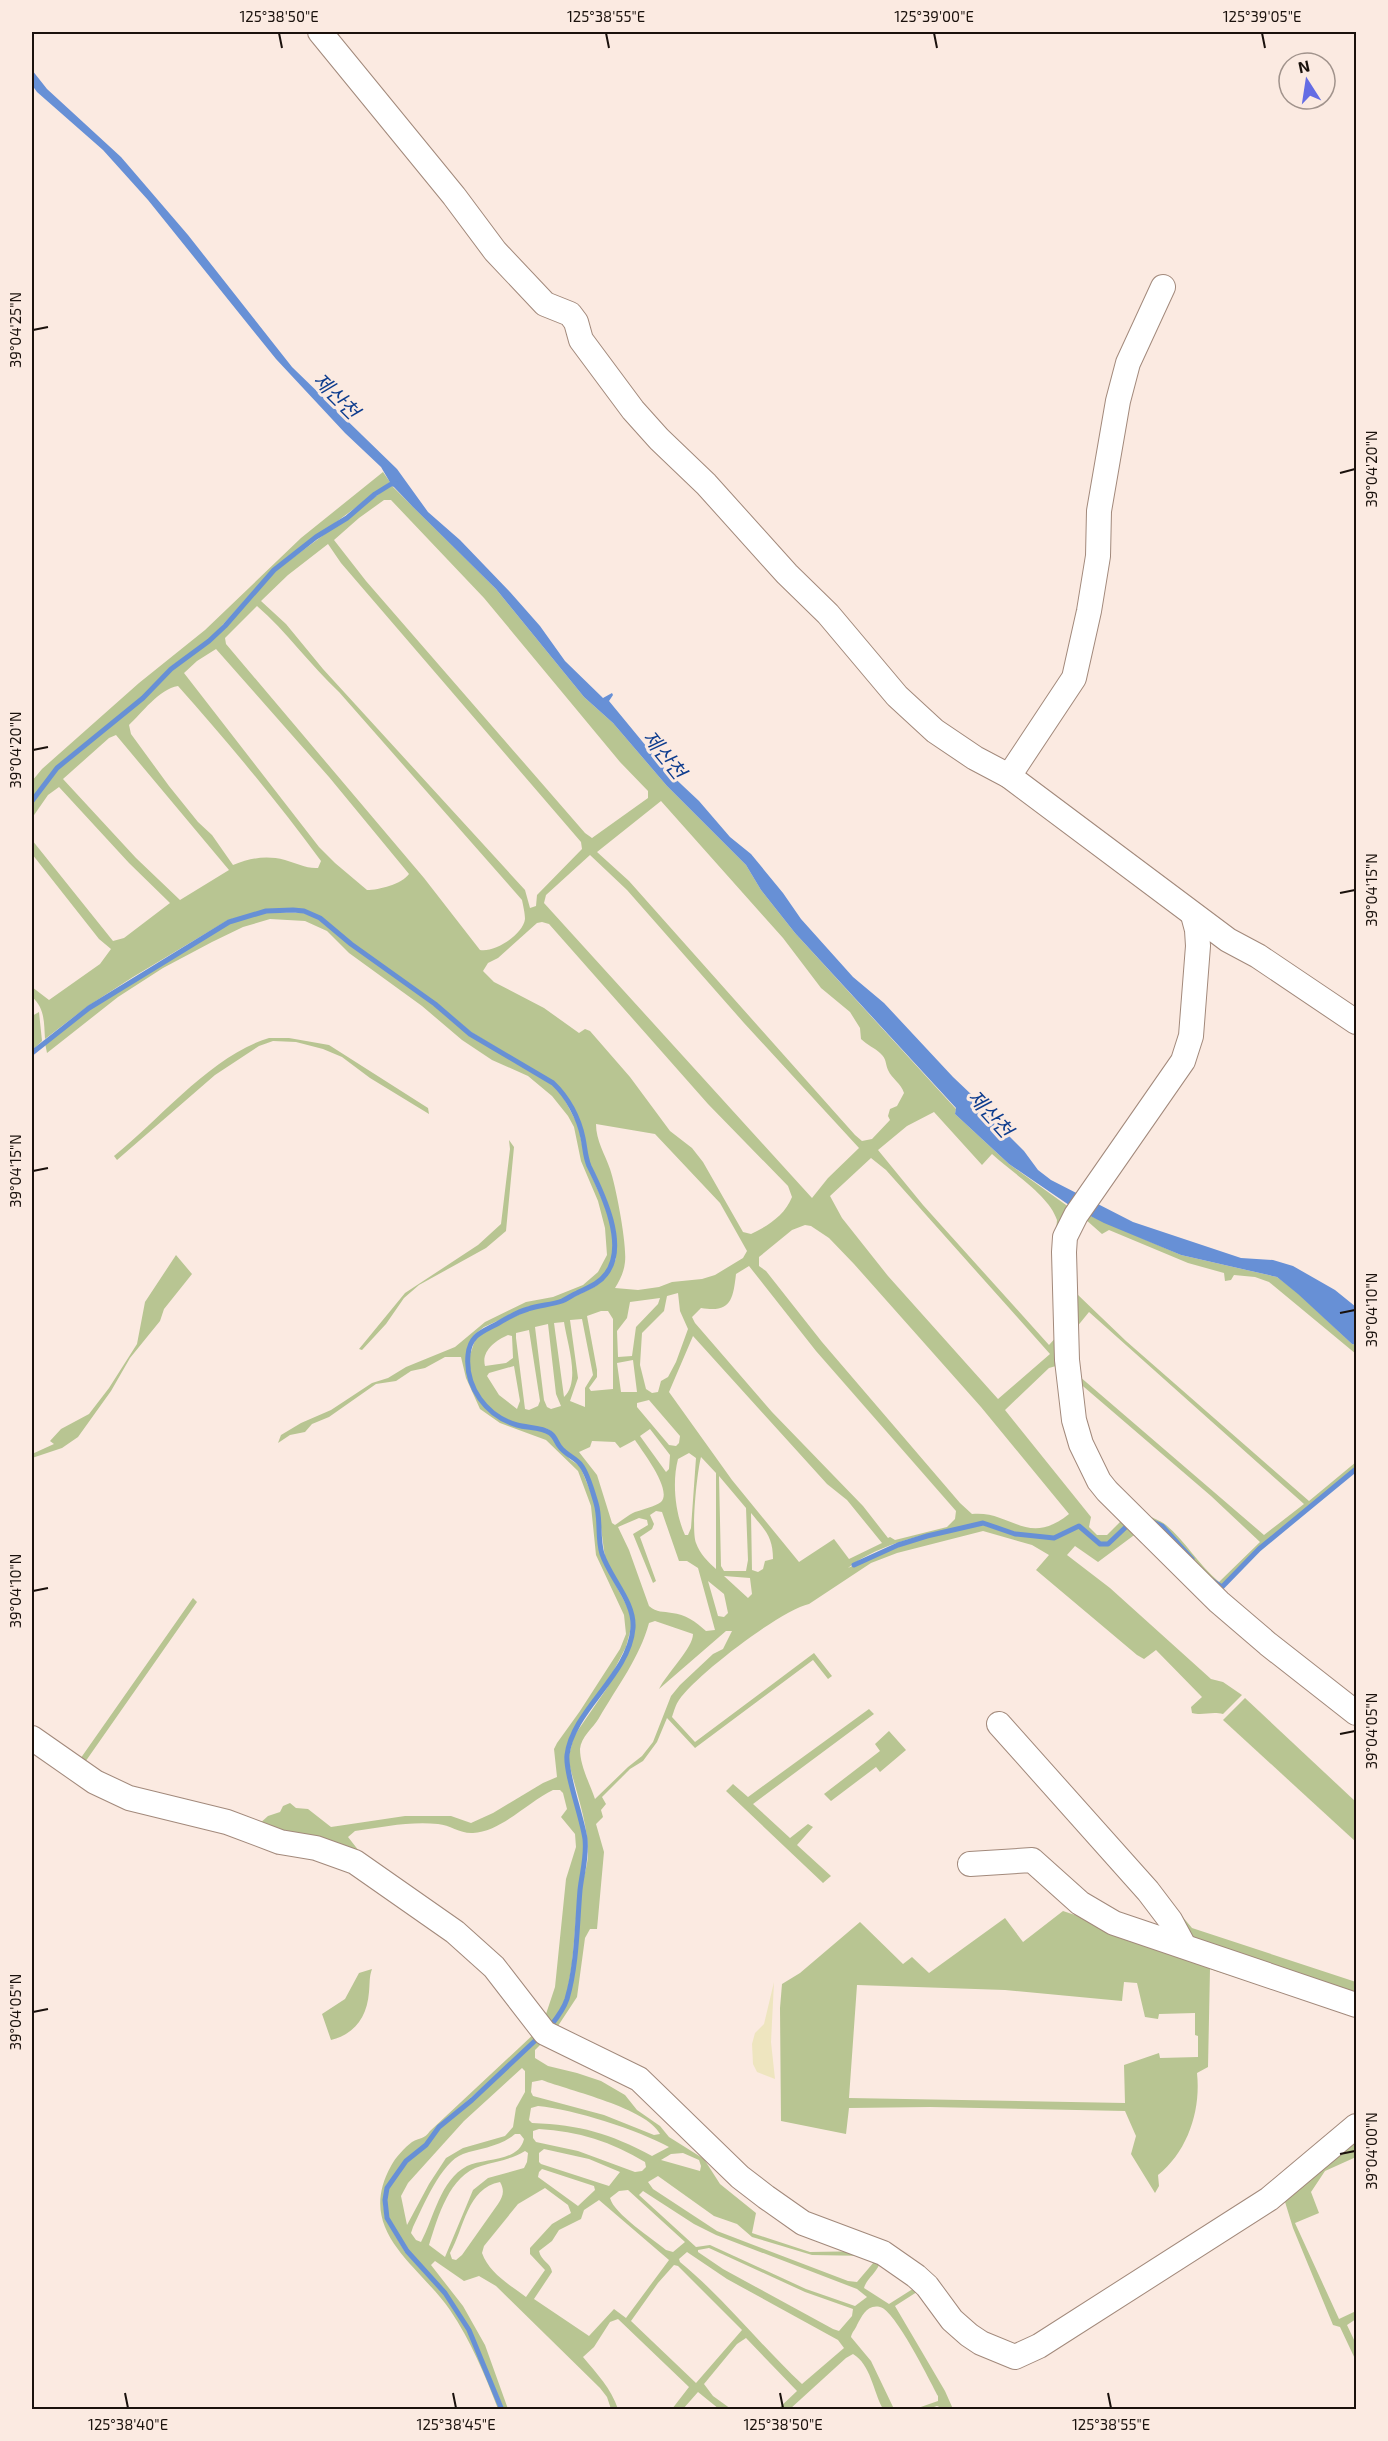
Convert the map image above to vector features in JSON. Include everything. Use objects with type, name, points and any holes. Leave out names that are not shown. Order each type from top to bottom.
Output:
[{"type":"street","points":[[320,32],[454,196],[495,251],[545,304],[570,314],[576,322],[581,340],[659,440],[706,484],[787,574],[828,614],[913,712],[954,745],[1009,776],[1193,915],[1356,1022]]},
{"type":"street","points":[[1009,776],[1074,678],[1098,556],[1097,532],[1101,500],[1119,401],[1128,363],[1163,287]]},
{"type":"street","points":[[1193,915],[1198,946],[1188,1050],[1183,1061],[1076,1215],[1065,1237],[1067,1360],[1074,1420],[1088,1458],[1107,1491],[1219,1602],[1356,1713]]},
{"type":"street","points":[[999,1724],[1148,1891],[1170,1920],[1184,1946]]},
{"type":"street","points":[[32,1738],[95,1782],[129,1798],[227,1822],[280,1842],[322,1849],[355,1862],[455,1932],[494,1967],[545,2033],[639,2079],[740,2177],[766,2197],[803,2223],[883,2253],[927,2286],[952,2320],[969,2336],[1015,2357],[1039,2346],[1269,2199],[1356,2126]]},
{"type":"street","points":[[970,1864],[1032,1860],[1080,1904],[1114,1923],[1356,2005]]},
{"type":"green space","points":[[383,472],[390,482],[273,569],[209,640],[170,667],[143,697],[57,767],[32,799],[32,781],[42,769],[139,683],[205,630],[301,538]]},
{"type":"green space","points":[[391,485],[496,589],[584,697],[613,723],[667,786],[746,865],[761,890],[795,933],[956,1109],[955,1114],[1009,1164],[1073,1210],[1063,1236],[1061,1252],[1064,1345],[1071,1416],[1089,1468],[1107,1494],[1126,1514],[1234,1620],[1272,1652],[1271,1657],[1214,1607],[1137,1533],[1098,1562],[1075,1546],[1067,1555],[1110,1588],[1211,1679],[1223,1682],[1242,1695],[1223,1714],[1192,1713],[1191,1707],[1202,1697],[1156,1650],[1144,1659],[1137,1655],[1036,1570],[1049,1555],[1032,1545],[983,1531],[897,1553],[871,1563],[809,1604],[760,1630],[720,1660],[688,1689],[678,1702],[672,1717],[695,1742],[814,1653],[832,1676],[828,1679],[813,1660],[695,1748],[667,1718],[657,1742],[643,1761],[630,1769],[602,1797],[606,1804],[601,1810],[603,1817],[596,1824],[604,1852],[597,1929],[590,1929],[585,1938],[577,1997],[554,2032],[651,2081],[707,2138],[775,2198],[739,2170],[682,2116],[658,2089],[637,2074],[547,2030],[503,1974],[469,1940],[351,1857],[316,1845],[281,1838],[231,1819],[116,1789],[97,1779],[32,1735],[32,1731],[78,1762],[193,1598],[197,1602],[83,1765],[116,1783],[235,1815],[258,1825],[290,1803],[296,1808],[308,1809],[331,1827],[405,1816],[451,1816],[471,1823],[557,1777],[554,1749],[620,1649],[626,1634],[624,1615],[596,1555],[591,1506],[578,1471],[546,1440],[500,1423],[480,1409],[466,1378],[461,1357],[445,1357],[425,1368],[411,1371],[396,1381],[376,1384],[329,1417],[312,1424],[305,1432],[290,1435],[278,1443],[281,1435],[331,1410],[372,1383],[455,1347],[485,1322],[526,1302],[553,1297],[583,1285],[598,1272],[607,1255],[605,1228],[598,1201],[581,1161],[574,1127],[552,1096],[528,1076],[492,1060],[462,1040],[422,1006],[349,953],[327,931],[305,921],[270,919],[243,927],[212,942],[163,968],[118,997],[47,1053],[45,1043],[89,1009],[229,923],[266,912],[304,913],[319,919],[350,945],[434,1005],[470,1035],[552,1084],[561,1093],[578,1125],[586,1163],[610,1222],[613,1259],[604,1276],[562,1300],[528,1307],[484,1327],[474,1335],[467,1357],[469,1379],[473,1391],[482,1404],[498,1418],[514,1426],[547,1432],[558,1447],[580,1466],[596,1505],[602,1559],[630,1612],[632,1624],[626,1647],[613,1672],[571,1734],[567,1746],[565,1759],[583,1836],[585,1855],[579,1884],[572,1964],[566,1999],[548,2029],[559,2018],[567,2003],[576,1963],[582,1885],[588,1853],[584,1818],[568,1759],[574,1736],[607,1688],[629,1649],[635,1624],[632,1611],[605,1558],[598,1505],[582,1464],[560,1445],[548,1429],[515,1423],[500,1416],[484,1403],[471,1378],[469,1358],[476,1337],[485,1330],[529,1310],[563,1302],[596,1286],[606,1277],[616,1259],[615,1238],[607,1203],[589,1162],[580,1125],[563,1091],[553,1082],[471,1032],[436,1003],[351,943],[320,917],[305,910],[266,910],[228,920],[88,1006],[45,1039],[42,1011],[32,997],[32,987],[49,1000],[100,964],[111,949],[99,939],[32,854],[32,840],[113,941],[124,938],[170,903],[129,863],[59,787],[48,795],[32,818],[32,803],[58,769],[144,699],[172,670],[226,627],[275,571]],"holes":[[[384,500],[391,500],[484,598],[620,762],[648,791],[648,798],[592,838],[585,833],[366,581],[334,540]],[[328,544],[341,563],[581,842],[582,849],[537,895],[536,906],[530,908],[525,890],[323,669],[286,624],[261,601],[288,575]],[[257,606],[339,692],[522,900],[525,919],[514,937],[493,949],[480,950],[424,878],[226,644],[225,638]],[[216,649],[329,777],[409,874],[390,886],[367,890],[319,847],[184,673]],[[178,686],[304,838],[321,861],[318,868],[271,858],[252,859],[233,865],[212,835],[198,822],[169,786],[131,734],[129,725],[164,692]],[[116,735],[229,870],[180,900],[136,858],[63,779],[109,738]],[[661,801],[783,938],[821,988],[850,1012],[860,1028],[861,1039],[884,1057],[888,1070],[904,1093],[897,1106],[890,1109],[888,1116],[890,1120],[872,1139],[862,1141],[629,881],[597,852]],[[590,855],[627,890],[744,1023],[859,1148],[828,1178],[812,1198],[544,903],[546,895]],[[537,923],[549,924],[708,1104],[788,1186],[792,1197],[785,1209],[770,1224],[751,1234],[743,1232],[703,1162],[692,1148],[670,1131],[630,1077],[590,1031],[585,1029],[579,1033],[544,1008],[494,982],[483,971],[488,963],[498,958]],[[934,1112],[982,1165],[992,1154],[1038,1193],[1053,1211],[1057,1220],[1054,1255],[1059,1334],[1049,1345],[923,1205],[878,1150],[907,1126]],[[596,1124],[655,1134],[720,1203],[747,1251],[743,1258],[715,1275],[702,1279],[672,1282],[659,1287],[638,1290],[615,1288],[622,1276],[625,1254],[610,1169],[597,1136]],[[871,1158],[886,1170],[1050,1354],[998,1399],[888,1276],[842,1218],[830,1196]],[[805,1225],[811,1226],[829,1238],[981,1407],[1069,1514],[1054,1524],[1042,1528],[1030,1528],[986,1514],[972,1514],[960,1503],[822,1342],[766,1271],[759,1266],[759,1257],[792,1230]],[[749,1266],[816,1351],[956,1511],[955,1519],[947,1527],[895,1540],[888,1538],[863,1506],[772,1412],[692,1317],[701,1308],[718,1309],[728,1303],[736,1274]],[[678,1293],[680,1311],[688,1329],[676,1362],[668,1377],[661,1381],[658,1392],[652,1393],[646,1389],[640,1365],[642,1333],[664,1311],[667,1296]],[[660,1298],[658,1304],[636,1327],[632,1356],[618,1357],[617,1331],[627,1318],[630,1302]],[[608,1311],[613,1319],[613,1389],[591,1391],[589,1388],[597,1377],[597,1370],[587,1316]],[[582,1319],[593,1375],[585,1388],[585,1407],[570,1401],[578,1378],[570,1320]],[[564,1322],[572,1361],[572,1381],[564,1397],[554,1323]],[[548,1324],[556,1394],[561,1406],[551,1409],[547,1407],[544,1400],[535,1327]],[[529,1330],[540,1401],[538,1406],[529,1410],[525,1409],[516,1338],[516,1333]],[[508,1335],[512,1336],[513,1358],[506,1363],[485,1366],[487,1351],[499,1340]],[[693,1336],[827,1484],[847,1500],[882,1543],[849,1559],[834,1539],[799,1562],[732,1480],[669,1392]],[[633,1360],[637,1392],[621,1392],[617,1363]],[[514,1366],[520,1401],[517,1409],[499,1395],[487,1376],[489,1373]],[[1056,1366],[1062,1369],[1071,1427],[1079,1455],[1095,1486],[1119,1515],[1121,1521],[1107,1535],[1097,1535],[1089,1527],[1091,1517],[1005,1410],[1049,1368]],[[649,1400],[680,1436],[676,1446],[669,1445],[637,1407],[637,1403]],[[650,1429],[670,1455],[669,1469],[666,1472],[640,1436]],[[635,1440],[660,1480],[664,1496],[661,1502],[632,1513],[615,1525],[612,1523],[597,1475],[579,1452],[590,1447],[592,1441],[615,1442],[620,1448]],[[689,1453],[696,1458],[691,1528],[688,1535],[685,1535],[679,1517],[675,1487],[678,1459]],[[701,1457],[716,1473],[716,1569],[704,1558],[696,1543],[694,1514]],[[719,1476],[746,1508],[748,1560],[746,1571],[724,1571],[721,1566]],[[656,1511],[662,1512],[679,1561],[687,1561],[698,1568],[715,1630],[706,1631],[686,1617],[657,1611],[649,1606],[629,1550],[618,1527],[639,1518],[647,1520],[648,1525],[633,1534],[653,1583],[656,1581],[640,1537],[652,1529],[654,1524],[650,1515]],[[751,1513],[764,1529],[772,1545],[773,1559],[765,1561],[763,1569],[758,1572],[752,1570]],[[983,1522],[1015,1532],[1054,1537],[1079,1525],[1101,1542],[1107,1543],[1127,1524],[1130,1525],[1108,1545],[1099,1545],[1079,1528],[1054,1539],[1014,1535],[983,1525],[928,1537],[878,1554],[848,1568],[877,1551],[912,1538]],[[724,1576],[750,1578],[752,1594],[748,1598]],[[708,1581],[724,1594],[728,1613],[724,1617],[718,1616]],[[655,1621],[693,1634],[689,1646],[659,1689],[726,1631],[732,1631],[723,1649],[713,1654],[671,1696],[653,1742],[642,1756],[595,1799],[582,1762],[581,1745],[640,1648],[649,1623]],[[553,1790],[560,1790],[567,1809],[561,1817],[575,1834],[576,1847],[566,1879],[555,1987],[545,2017],[541,2018],[500,1964],[480,1942],[359,1851],[348,1837],[355,1831],[417,1823],[442,1825],[473,1833],[504,1822],[544,1795]]]},
{"type":"green space","points":[[39,1012],[42,1041],[32,1051],[32,1016]]},
{"type":"green space","points":[[269,1038],[289,1038],[329,1045],[428,1108],[429,1114],[370,1078],[342,1057],[296,1042],[273,1041],[259,1046],[215,1075],[117,1160],[114,1156],[207,1073],[248,1046]]},
{"type":"green space","points":[[509,1140],[514,1147],[506,1231],[486,1248],[419,1285],[404,1298],[386,1324],[362,1350],[359,1349],[405,1293],[478,1245],[501,1224],[510,1149]]},
{"type":"green space","points":[[1086,1214],[1181,1255],[1277,1277],[1298,1293],[1352,1344],[1356,1345],[1356,1354],[1269,1282],[1255,1277],[1234,1275],[1231,1280],[1225,1281],[1224,1273],[1188,1263],[1109,1230],[1102,1234],[1085,1219],[1074,1229],[1077,1294],[1126,1341],[1309,1501],[1356,1462],[1356,1468],[1257,1550],[1222,1586],[1216,1583],[1163,1526],[1148,1517],[1142,1520],[1107,1485],[1088,1450],[1077,1414],[1071,1359],[1068,1253],[1072,1227],[1081,1215]],"holes":[[[1089,1312],[1304,1504],[1264,1535],[1079,1376],[1076,1328]],[[1077,1381],[1211,1496],[1260,1542],[1219,1582],[1173,1531],[1164,1523],[1146,1514],[1115,1486],[1097,1458],[1083,1426],[1078,1410]]]},
{"type":"green space","points":[[176,1255],[192,1274],[164,1309],[160,1321],[130,1358],[111,1391],[78,1437],[62,1448],[32,1458],[32,1454],[54,1444],[50,1441],[61,1429],[89,1414],[109,1388],[137,1344],[145,1302]]},
{"type":"green space","points":[[1245,1698],[1356,1802],[1356,1842],[1223,1720]]},
{"type":"green space","points":[[869,1709],[874,1714],[753,1804],[790,1838],[808,1824],[813,1827],[797,1845],[831,1876],[823,1883],[726,1791],[733,1784],[748,1797]]},
{"type":"green space","points":[[889,1731],[906,1750],[880,1772],[876,1767],[831,1801],[824,1794],[880,1751],[875,1744]]},
{"type":"green space","points":[[1160,1890],[1192,1928],[1356,1982],[1356,1997],[1201,1944],[1181,1924]]},
{"type":"green space","points":[[1063,1911],[1356,2009],[1356,2017],[1210,1969],[1208,2067],[1197,2073],[1197,2101],[1185,2142],[1158,2175],[1159,2186],[1155,2193],[1131,2154],[1136,2136],[1125,2111],[930,2107],[849,2108],[846,2134],[781,2121],[780,2008],[782,1984],[800,1973],[860,1922],[903,1964],[912,1957],[929,1973],[1005,1918],[1023,1942]],"holes":[[[1124,1982],[1137,1983],[1145,2017],[1158,2019],[1159,2014],[1195,2013],[1198,2057],[1160,2058],[1159,2053],[1124,2065],[1125,2103],[849,2098],[857,1985],[1005,1990],[1122,2001]]]},
{"type":"green space","points":[[372,1969],[368,2001],[362,2017],[353,2029],[331,2040],[322,2014],[345,1999],[359,1973]]},
{"type":"green space","points":[[529,2017],[551,2039],[576,2050],[545,2040],[535,2050],[535,2058],[548,2066],[601,2081],[625,2095],[637,2110],[660,2126],[669,2137],[704,2159],[720,2184],[756,2213],[752,2233],[810,2252],[870,2251],[880,2255],[879,2264],[864,2288],[889,2304],[919,2285],[928,2292],[920,2290],[895,2306],[945,2391],[953,2409],[937,2406],[915,2409],[938,2401],[938,2396],[912,2347],[894,2320],[880,2307],[872,2307],[861,2318],[851,2337],[871,2361],[894,2409],[883,2409],[868,2371],[853,2354],[790,2409],[778,2409],[797,2391],[746,2338],[737,2344],[704,2384],[713,2396],[731,2409],[719,2409],[698,2392],[683,2409],[672,2409],[689,2387],[618,2319],[610,2322],[594,2347],[583,2357],[612,2394],[618,2409],[611,2409],[607,2397],[600,2388],[496,2286],[479,2276],[464,2281],[435,2261],[431,2265],[463,2306],[485,2345],[508,2409],[504,2409],[470,2330],[446,2293],[408,2250],[388,2217],[386,2201],[389,2188],[407,2162],[427,2146],[440,2128],[473,2101],[541,2037],[539,2035],[512,2062],[438,2126],[425,2144],[405,2160],[386,2187],[383,2200],[385,2218],[405,2252],[444,2294],[468,2331],[498,2399],[501,2409],[498,2409],[477,2358],[458,2322],[437,2293],[395,2245],[385,2228],[381,2209],[382,2189],[391,2166],[403,2150],[412,2142],[426,2136],[536,2032]],"holes":[[[522,2068],[525,2071],[525,2092],[516,2108],[513,2127],[505,2136],[463,2148],[446,2158],[407,2225],[401,2196],[408,2183],[464,2121]],[[542,2080],[624,2108],[640,2116],[660,2134],[654,2135],[604,2115],[533,2096],[532,2082]],[[538,2106],[552,2108],[605,2121],[669,2147],[652,2156],[622,2141],[580,2128],[532,2123],[529,2120],[531,2108]],[[539,2129],[581,2135],[620,2149],[645,2162],[646,2167],[642,2171],[635,2172],[578,2151],[536,2142],[533,2138],[533,2131]],[[515,2134],[520,2134],[524,2139],[521,2146],[508,2156],[474,2163],[458,2172],[444,2190],[421,2242],[416,2240],[411,2233],[413,2227],[447,2166],[463,2154],[497,2144]],[[544,2149],[589,2159],[620,2172],[609,2186],[541,2164],[539,2153]],[[525,2151],[528,2153],[524,2168],[488,2178],[473,2190],[445,2257],[429,2245],[446,2198],[461,2178],[481,2166]],[[683,2153],[699,2160],[700,2171],[661,2160],[671,2154]],[[542,2169],[594,2186],[595,2190],[578,2206],[538,2177],[539,2172]],[[658,2176],[714,2216],[737,2224],[752,2237],[812,2255],[868,2256],[873,2258],[874,2262],[857,2282],[848,2281],[717,2231],[653,2189],[648,2182]],[[500,2182],[503,2193],[498,2204],[462,2255],[456,2260],[452,2259],[450,2253],[468,2211],[480,2192]],[[545,2188],[568,2205],[571,2213],[552,2224],[530,2248],[530,2254],[545,2270],[526,2297],[501,2278],[485,2260],[482,2253],[484,2246],[518,2204]],[[628,2190],[685,2242],[673,2252],[666,2250],[626,2219],[610,2198],[619,2191]],[[643,2191],[694,2224],[716,2235],[857,2289],[867,2297],[855,2306],[806,2289],[710,2245],[696,2247],[639,2195]],[[599,2200],[669,2260],[626,2318],[614,2309],[589,2336],[534,2299],[552,2272],[539,2251],[552,2241],[559,2230],[581,2219],[584,2210]],[[709,2248],[805,2292],[853,2309],[852,2316],[839,2331],[833,2329],[723,2269],[698,2250]],[[687,2252],[727,2279],[838,2340],[844,2348],[802,2384],[712,2291],[680,2262],[679,2259]],[[674,2265],[678,2266],[742,2330],[696,2383],[631,2321]]]},
{"type":"green space","points":[[1356,2131],[1356,2157],[1325,2171],[1311,2192],[1319,2213],[1295,2223],[1339,2319],[1356,2311],[1356,2319],[1347,2325],[1356,2344],[1356,2361],[1340,2327],[1333,2325],[1293,2228],[1282,2192]]},
{"type":"sand","points":[[774,1982],[771,2042],[775,2079],[757,2072],[753,2064],[752,2044],[755,2033],[764,2024]]},
{"type":"water","points":[[32,70],[47,89],[121,157],[188,235],[292,367],[397,469],[428,512],[460,540],[510,592],[540,626],[565,661],[603,698],[612,693],[609,701],[665,769],[699,801],[730,837],[751,854],[801,919],[853,977],[884,1003],[953,1077],[994,1116],[998,1125],[1024,1151],[1038,1170],[1051,1180],[1133,1222],[1241,1258],[1273,1260],[1293,1266],[1335,1290],[1356,1307],[1356,1345],[1352,1344],[1277,1277],[1181,1255],[1104,1223],[1069,1205],[1009,1164],[955,1114],[956,1108],[795,933],[761,890],[746,865],[667,786],[613,723],[584,697],[496,589],[391,484],[381,467],[345,433],[276,359],[148,200],[103,150],[37,92],[32,85]]},
{"type":"waterway","points":[[32,801],[57,768],[143,698],[171,669],[225,626],[274,570],[316,537],[347,518],[375,494],[391,484],[396,484]]},
{"type":"waterway","points":[[32,1053],[89,1008],[229,922],[266,911],[304,911],[320,918],[351,944],[435,1004],[470,1034],[553,1083],[572,1108],[581,1130],[588,1162],[611,1220],[615,1249],[612,1262],[606,1274],[593,1285],[562,1301],[512,1315],[482,1332],[471,1343],[468,1355],[468,1367],[474,1389],[487,1407],[506,1421],[550,1433],[562,1450],[584,1469],[597,1509],[602,1554],[626,1599],[633,1618],[629,1645],[622,1662],[579,1722],[571,1738],[567,1755],[569,1773],[585,1839],[585,1852],[575,1959],[570,1986],[567,1999],[549,2028]]},
{"type":"waterway","points":[[1213,1581],[1222,1587],[1259,1549],[1356,1469]]},
{"type":"waterway","points":[[1151,1521],[1162,1526],[1192,1559]]},
{"type":"waterway","points":[[854,1565],[898,1545],[983,1523],[1015,1534],[1054,1538],[1079,1526],[1100,1544],[1108,1544],[1128,1525]]},
{"type":"waterway","points":[[502,2410],[469,2330],[445,2293],[407,2251],[387,2218],[385,2200],[387,2188],[406,2161],[426,2145],[439,2127],[472,2100],[539,2037]]},
{"type":"water label","name":"제산천","points":[[337,395]]},
{"type":"water label","name":"제산천","points":[[665,754]]},
{"type":"water label","name":"제산천","points":[[991,1113]]}]
